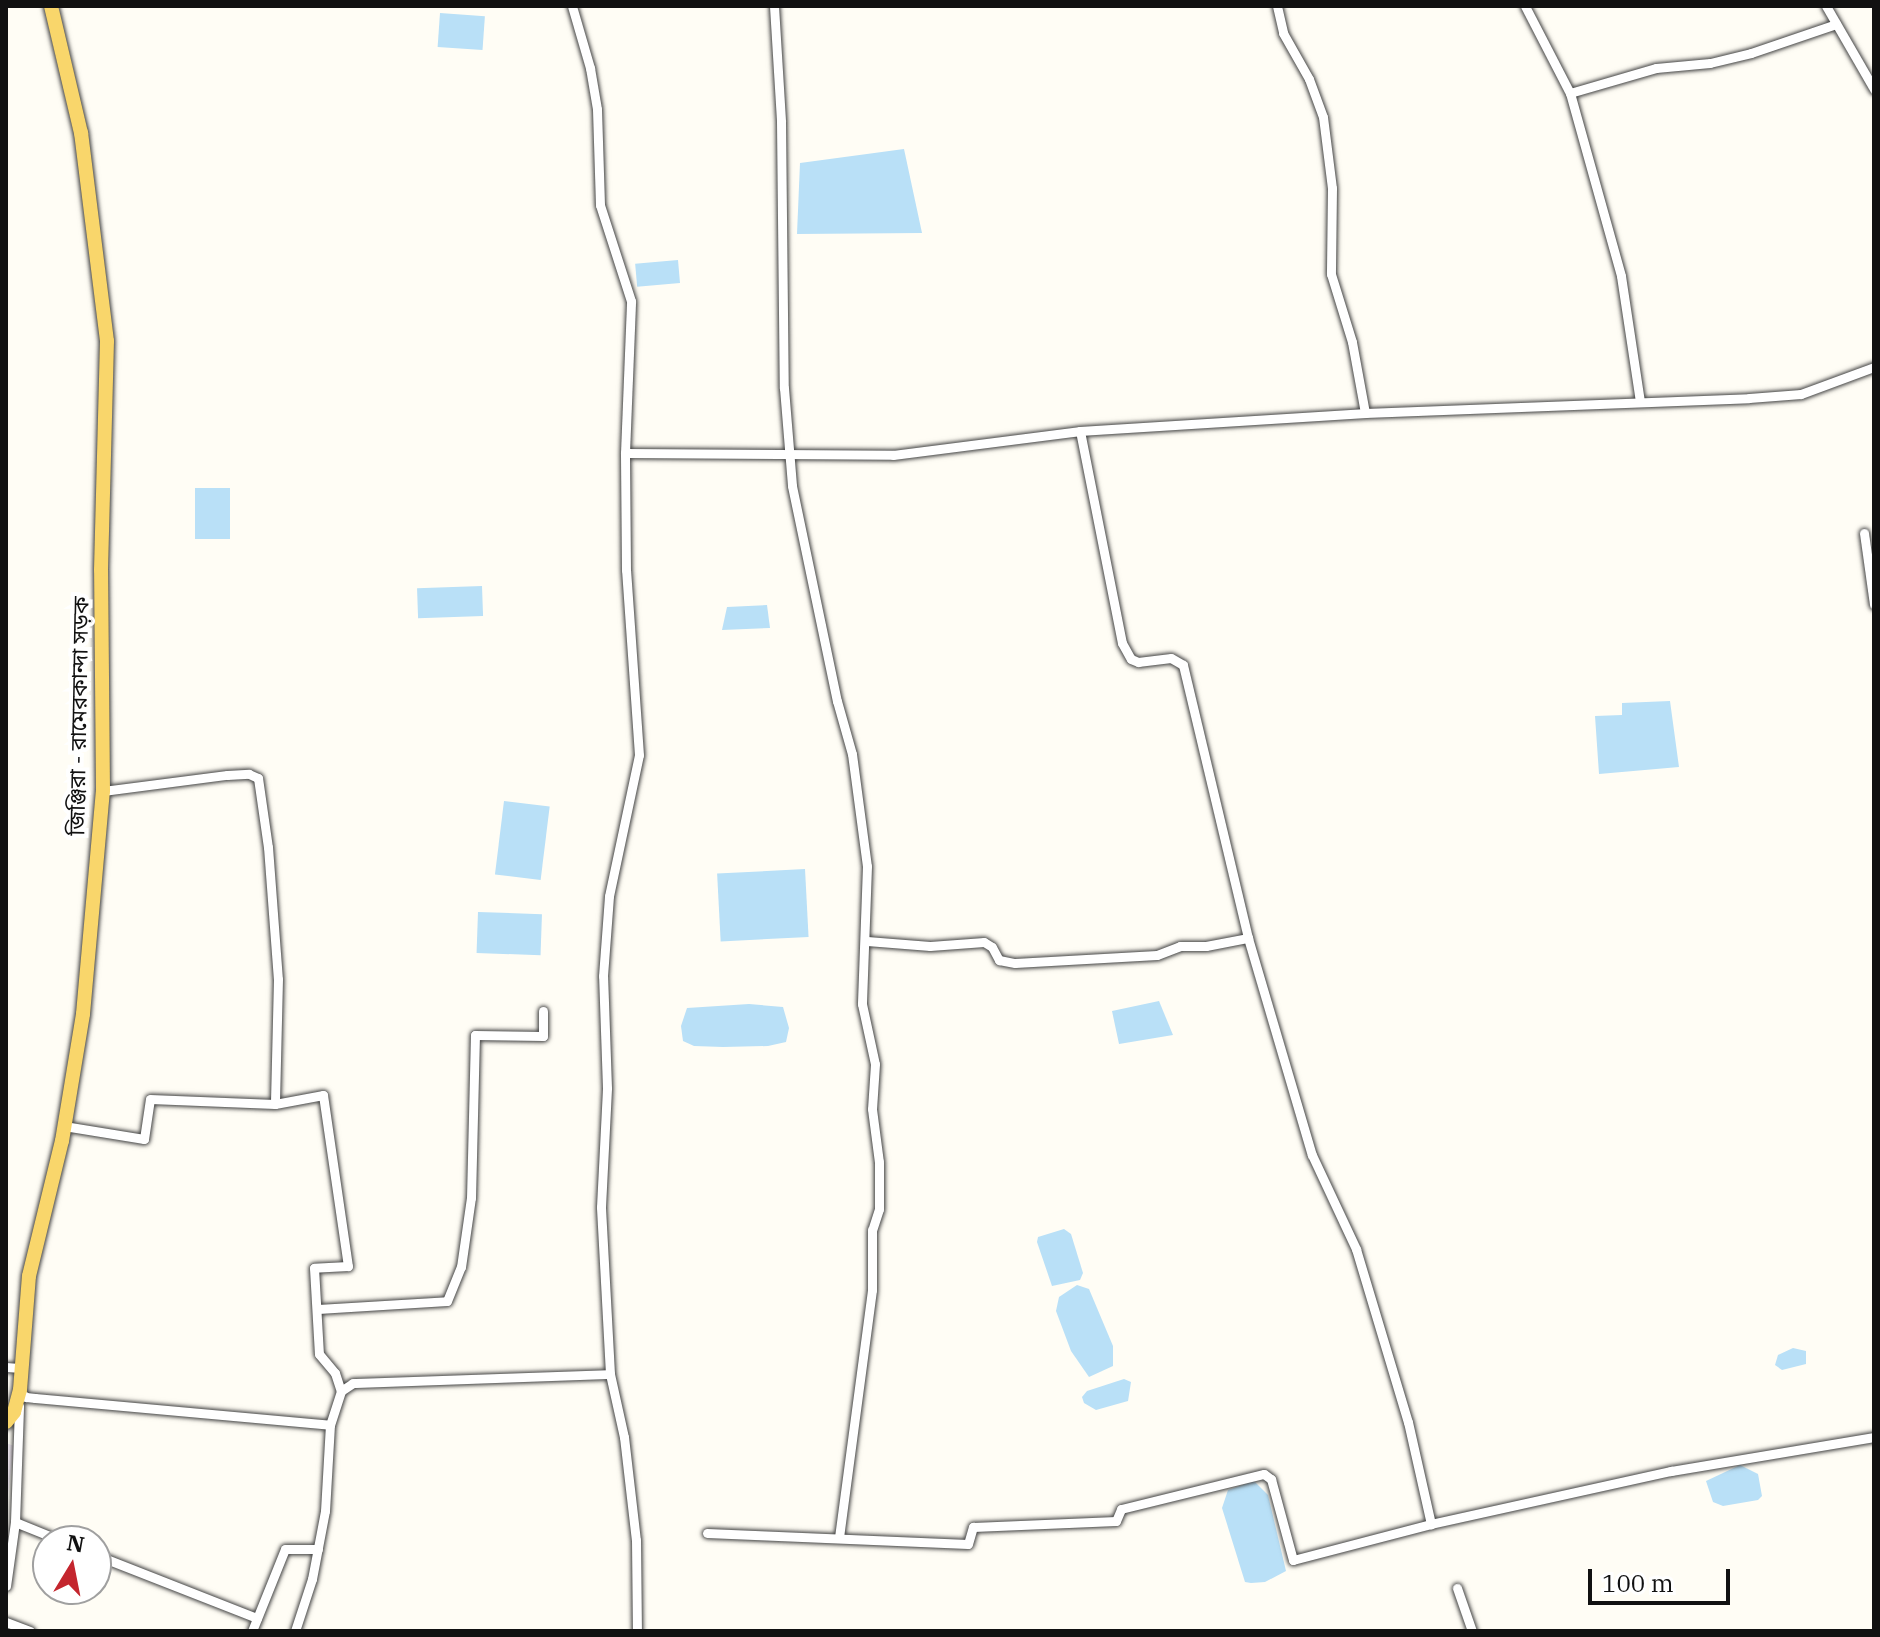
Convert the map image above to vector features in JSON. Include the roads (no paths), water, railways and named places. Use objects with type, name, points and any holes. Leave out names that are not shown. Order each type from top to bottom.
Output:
[{"type":"main road","name":"জিঞ্জিরা - রামেরকান্দা সড়ক","points":[[6,1422],[14,1412],[20,1390],[29,1276],[64,1126],[83,1014],[103,791],[101,570],[107,341],[81,133],[51,6]]},
{"type":"street","points":[[572,6],[590,68],[597,109],[600,205],[631,301],[625,453],[626,570],[640,726],[639,755],[609,896],[603,976],[607,1088],[601,1207],[610,1374],[624,1437],[636,1540],[637,1631]]},
{"type":"street","points":[[774,6],[782,150],[784,388],[792,486],[837,701],[852,754],[867,866],[867,941],[862,1004],[875,1064],[872,1109],[879,1162],[879,1209],[872,1230],[872,1290],[839,1536]]},
{"type":"street","points":[[1277,6],[1283,33],[1309,79],[1323,117],[1332,188],[1331,274],[1352,342],[1365,413]]},
{"type":"street","points":[[1525,6],[1570,93],[1621,276],[1640,402]]},
{"type":"street","points":[[1826,6],[1874,89]]},
{"type":"street","points":[[1570,93],[1656,68],[1710,63],[1751,53],[1836,24]]},
{"type":"street","points":[[625,453],[893,455],[1080,431],[1365,413],[1801,394],[1874,367]]},
{"type":"street","points":[[1080,431],[1122,643],[1131,659],[1138,662],[1171,658],[1183,665],[1248,938],[1312,1155],[1356,1249],[1408,1422],[1431,1524]]},
{"type":"street","points":[[1864,533],[1874,604]]},
{"type":"street","points":[[103,791],[238,774],[258,778],[268,847],[278,979],[275,1104]]},
{"type":"street","points":[[867,941],[930,946],[984,942],[1002,963],[1015,963],[1157,955],[1180,946],[1206,946],[1248,938]]},
{"type":"street","points":[[318,1309],[447,1301],[461,1267],[471,1198],[475,1035],[543,1036],[543,1011]]},
{"type":"street","points":[[64,1126],[144,1139],[150,1099],[275,1104],[323,1095],[348,1266],[314,1268],[319,1354],[335,1373],[341,1391],[330,1425],[325,1511],[318,1549],[295,1631]]},
{"type":"street","points":[[6,1367],[22,1368]]},
{"type":"street","points":[[341,1391],[353,1383],[375,1380],[561,1379],[610,1374]]},
{"type":"street","points":[[20,1390],[26,1397],[330,1425]]},
{"type":"street","points":[[6,1586],[15,1522],[20,1390]]},
{"type":"street","points":[[707,1533],[839,1536],[968,1544],[973,1527],[1116,1521],[1121,1509],[1264,1474],[1271,1479],[1293,1560],[1431,1524],[1671,1471],[1874,1437]]},
{"type":"street","points":[[15,1522],[32,1529]]},
{"type":"street","points":[[252,1631],[285,1549],[318,1549]]},
{"type":"street","points":[[112,1561],[257,1618]]},
{"type":"street","points":[[1457,1588],[1472,1631]]},
{"type":"street","points":[[6,1622],[30,1631]]},
{"type":"water","points":[[440,13],[485,16],[483,50],[438,47]]},
{"type":"water","points":[[904,149],[922,233],[797,234],[800,163]]},
{"type":"water","points":[[678,260],[680,283],[637,287],[635,264]]},
{"type":"water","points":[[195,488],[230,488],[230,539],[195,539]]},
{"type":"water","points":[[482,586],[483,616],[418,618],[417,588]]},
{"type":"water","points":[[767,605],[770,628],[722,630],[727,607]]},
{"type":"water","points":[[1670,701],[1679,767],[1599,774],[1595,716],[1622,715],[1622,703]]},
{"type":"water","points":[[504,801],[550,807],[541,880],[495,874]]},
{"type":"water","points":[[805,869],[809,937],[721,942],[717,874]]},
{"type":"water","points":[[478,912],[542,914],[541,955],[477,953]]},
{"type":"water","points":[[1159,1001],[1173,1035],[1119,1044],[1112,1011]]},
{"type":"water","points":[[749,1004],[783,1007],[789,1028],[786,1042],[768,1046],[723,1047],[694,1046],[683,1041],[681,1026],[687,1008]]},
{"type":"water","points":[[1064,1229],[1071,1234],[1083,1273],[1080,1280],[1052,1286],[1038,1237]]},
{"type":"water","points":[[1077,1285],[1089,1289],[1113,1346],[1113,1366],[1089,1377],[1071,1351],[1056,1311],[1059,1297]]},
{"type":"water","points":[[1793,1348],[1806,1351],[1806,1364],[1782,1370],[1775,1365],[1778,1355]]},
{"type":"water","points":[[1124,1379],[1131,1382],[1128,1401],[1096,1410],[1084,1403],[1082,1397],[1087,1391]]},
{"type":"water","points":[[1740,1465],[1758,1474],[1762,1496],[1758,1500],[1723,1506],[1713,1502],[1706,1481]]},
{"type":"water","points":[[1254,1481],[1268,1495],[1286,1571],[1265,1582],[1251,1583],[1245,1582],[1222,1508],[1228,1490]]}]
